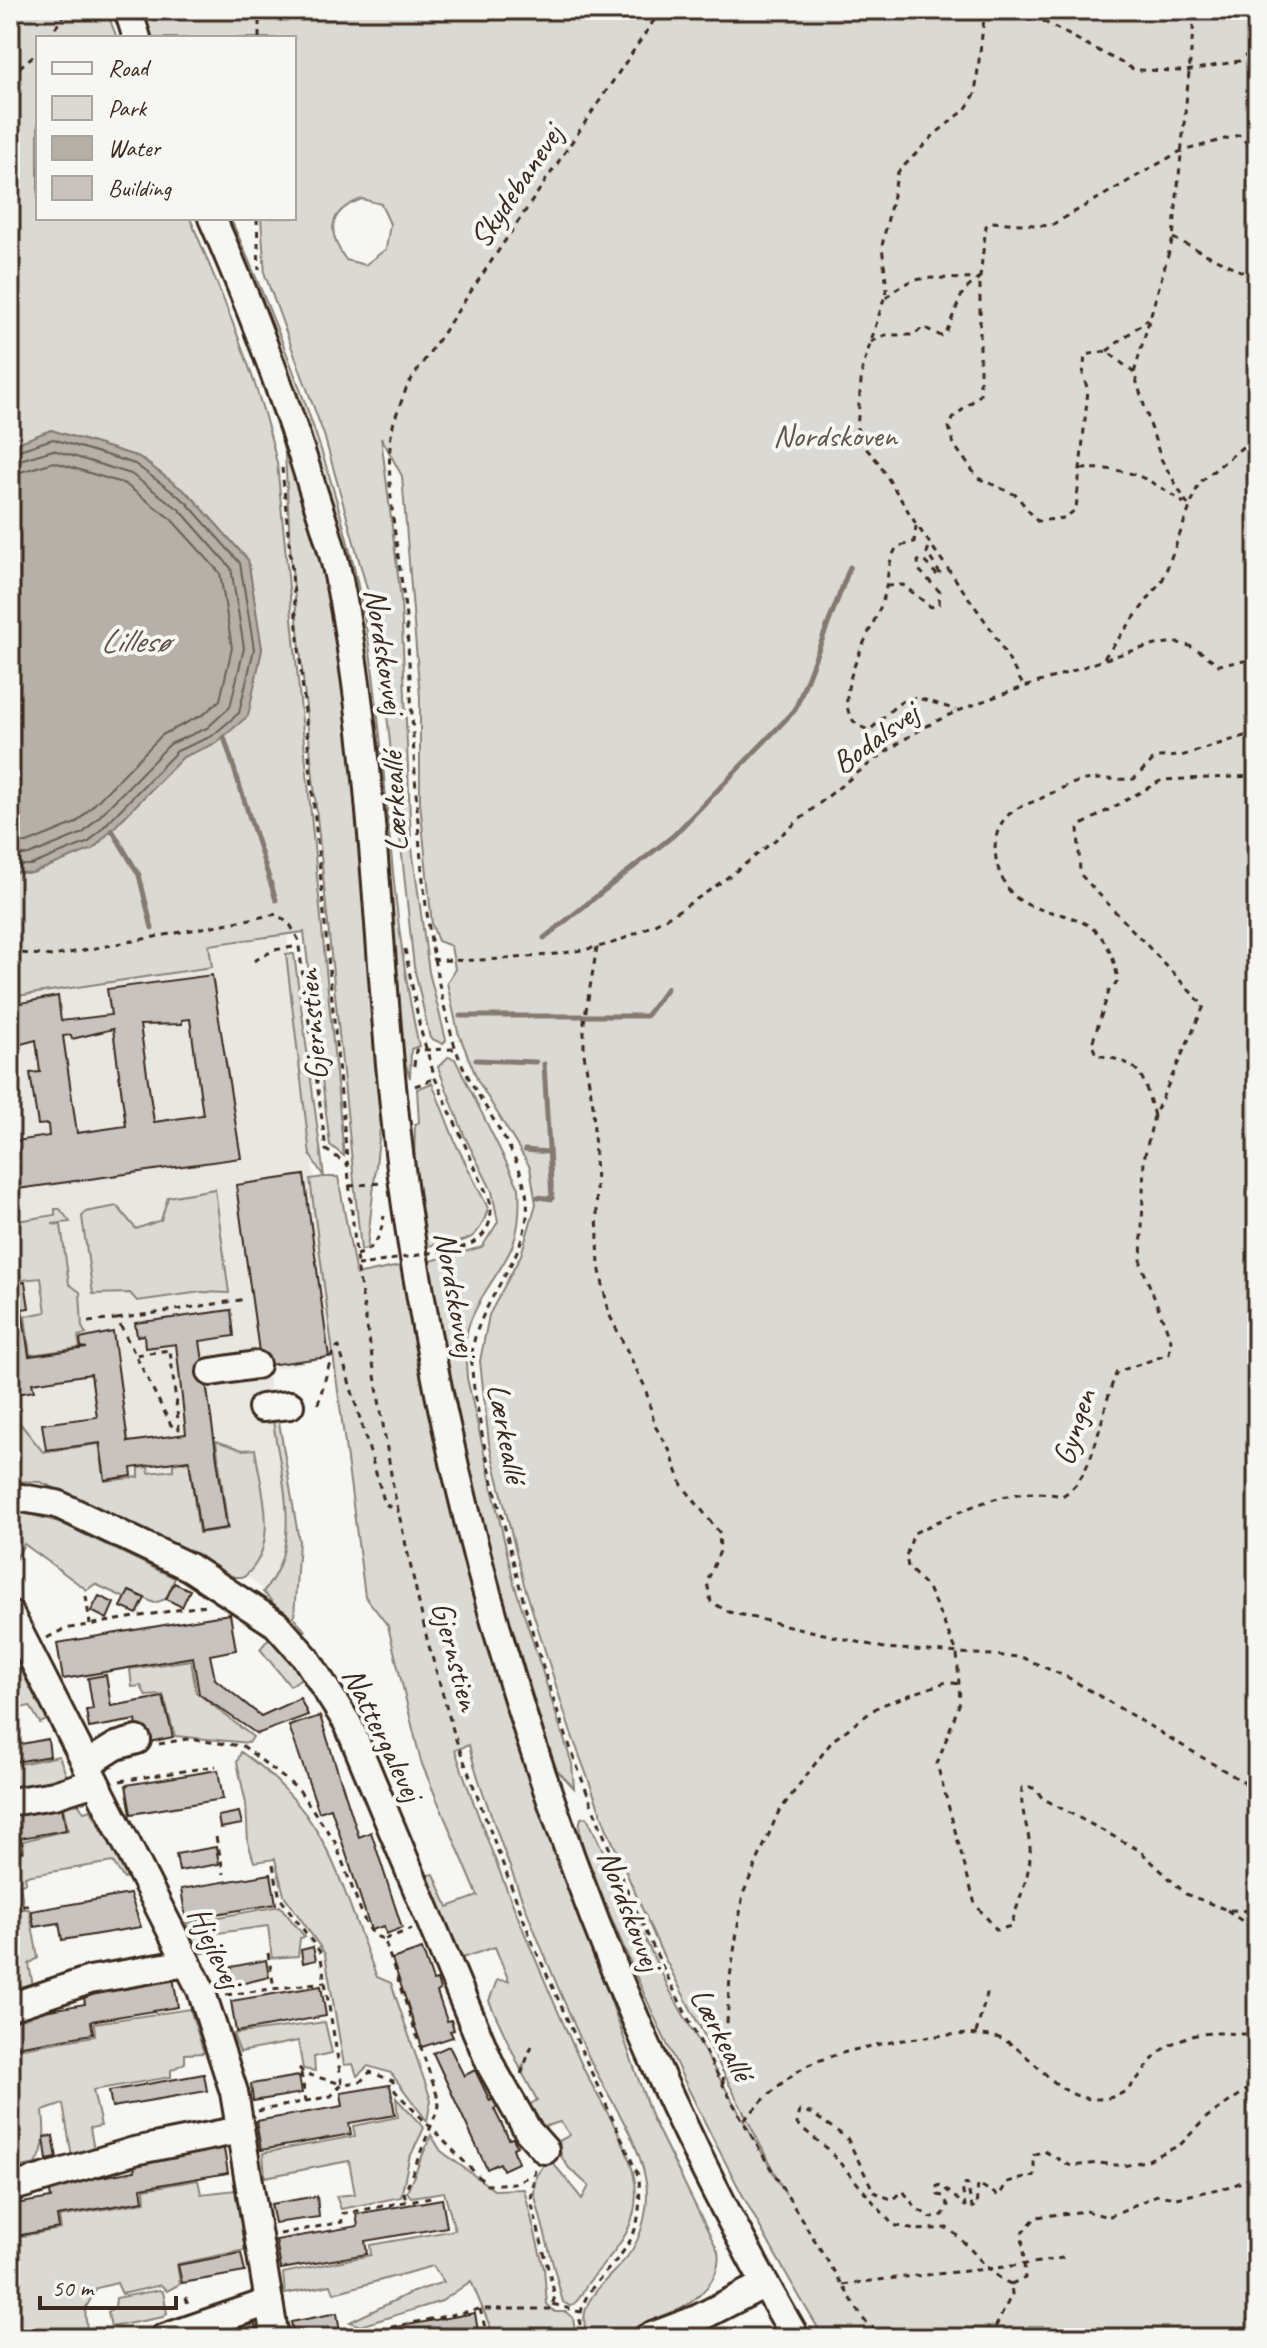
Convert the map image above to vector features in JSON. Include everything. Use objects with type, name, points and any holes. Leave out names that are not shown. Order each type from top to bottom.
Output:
[{"type":"street","points":[[128,10],[136,36]]},
{"type":"street","name":"Nordskovvej","points":[[213,220],[291,418],[337,567],[366,749],[382,978],[406,1207],[445,1421],[482,1571],[530,1732],[607,1951],[704,2167],[796,2338]]},
{"type":"street","points":[[211,1372],[256,1365]]},
{"type":"street","points":[[262,1408],[290,1405]]},
{"type":"street","name":"Nattergalevej","points":[[10,1496],[57,1504],[189,1567],[243,1598],[276,1624],[306,1658],[348,1724],[430,1923],[504,2089],[545,2150]]},
{"type":"street","name":"Hjejlevej","points":[[10,1614],[204,1998],[239,2122],[275,2338]]},
{"type":"street","points":[[10,1802],[54,1795],[93,1777],[116,1746],[137,1740]]},
{"type":"street","points":[[10,2007],[90,1980],[187,1963]]},
{"type":"street","points":[[10,2188],[239,2122]]},
{"type":"street","points":[[647,2338],[695,2320],[765,2284]]},
{"type":"street","points":[[164,2338],[269,2302]]},
{"type":"path","points":[[49,36],[68,10]]},
{"type":"path","points":[[259,10],[259,36]]},
{"type":"path","name":"Skydebanevej","points":[[407,386],[661,10]]},
{"type":"path","points":[[985,10],[975,94],[965,110],[935,134],[898,172],[882,246],[887,289],[862,370],[857,428],[863,445],[878,462],[916,524],[993,632],[1023,685]]},
{"type":"path","points":[[1022,10],[1135,70],[1186,71],[1239,61],[1257,46]]},
{"type":"path","points":[[1188,505],[1161,459],[1134,373],[1173,238],[1186,71],[1195,10]]},
{"type":"path","points":[[10,75],[36,54]]},
{"type":"path","points":[[1150,317],[1107,351],[1085,355],[1083,376],[1088,390],[1076,509],[1065,518],[1037,521],[1016,495],[978,478],[954,445],[949,427],[954,417],[980,395],[980,277],[983,236],[992,222],[1050,226],[1179,152],[1239,135],[1257,154]]},
{"type":"path","points":[[257,220],[259,273]]},
{"type":"path","points":[[1173,238],[1257,279]]},
{"type":"path","points":[[883,301],[902,282],[916,278],[951,281],[980,277]]},
{"type":"path","points":[[871,343],[885,335],[914,335],[923,327],[928,327],[935,334],[946,333],[963,292],[980,277]]},
{"type":"path","points":[[1107,351],[1134,373]]},
{"type":"path","name":"Lærkeallé","points":[[407,386],[391,432],[391,472],[407,628],[419,871],[432,959],[455,1049],[477,1094],[515,1156],[528,1205],[520,1248],[483,1313],[472,1358],[483,1436],[526,1614],[587,1795],[652,1947],[723,2085],[864,2320],[884,2338]]},
{"type":"path","points":[[1104,659],[1163,579],[1188,505],[1199,483],[1257,435]]},
{"type":"path","name":"Gjernstien","points":[[279,454],[357,1265],[379,1416],[399,1512],[427,1639],[460,1752],[533,1944],[633,2156],[639,2177],[639,2219],[632,2238],[590,2289],[580,2313]]},
{"type":"path","points":[[1081,469],[1112,467],[1145,476],[1188,505]]},
{"type":"path","points":[[916,524],[914,542],[897,547],[889,560],[883,600],[855,656],[847,705],[858,727],[870,730],[899,701],[913,696],[956,710]]},
{"type":"path","points":[[886,586],[903,585],[931,607],[939,604],[940,592],[919,570],[918,561],[922,559],[938,576],[941,575],[927,553],[930,543]]},
{"type":"path","name":"Bodalsvej","points":[[432,959],[550,953],[616,942],[676,914],[735,873],[898,743],[956,710],[1023,685],[1104,659],[1176,642],[1199,651],[1219,665],[1257,659]]},
{"type":"path","points":[[1154,1116],[1143,1074],[1130,1062],[1096,1055],[1092,1044],[1109,991],[1118,981],[1115,964],[1085,921],[1066,913],[1028,905],[1009,891],[998,869],[993,846],[1010,813],[1057,791],[1084,781],[1134,779],[1156,757],[1181,756],[1257,732]]},
{"type":"path","points":[[1154,1116],[1204,1006],[1080,874],[1078,827],[1162,780],[1257,776]]},
{"type":"path","points":[[10,952],[53,956],[277,914],[291,926],[299,946],[326,1150],[347,1164]]},
{"type":"path","points":[[254,961],[274,950],[299,946]]},
{"type":"path","points":[[597,947],[585,1002],[584,1054],[593,1105],[599,1266],[609,1314],[645,1387],[655,1426],[669,1449],[682,1485],[719,1532],[720,1551],[707,1582],[707,1596],[722,1610],[884,1648],[1021,1657],[1042,1664],[1257,1790]]},
{"type":"path","points":[[357,1265],[459,1248],[481,1238],[488,1228],[492,1211],[435,1078],[426,1048],[455,1049]]},
{"type":"path","points":[[414,1086],[435,1078]]},
{"type":"path","name":"Gyngen","points":[[957,1652],[928,1588],[908,1567],[906,1556],[914,1533],[981,1502],[1035,1490],[1062,1496],[1076,1489],[1087,1470],[1105,1398],[1117,1372],[1169,1354],[1171,1340],[1141,1264],[1144,1159],[1154,1116]]},
{"type":"path","points":[[349,1186],[382,1182],[382,1172]]},
{"type":"path","points":[[356,1255],[369,1251],[378,1241],[384,1214]]},
{"type":"path","points":[[88,1322],[247,1299]]},
{"type":"path","points":[[117,1319],[135,1355],[171,1425],[179,1429],[170,1350],[135,1355]]},
{"type":"path","points":[[318,1404],[334,1348],[339,1347],[385,1504],[399,1512]]},
{"type":"path","points":[[86,1596],[91,1625]]},
{"type":"path","points":[[27,1648],[64,1629],[206,1605]]},
{"type":"path","points":[[957,1652],[960,1702],[937,1764],[975,1904],[987,1923],[997,1930],[1011,1926],[1018,1904],[1030,1858],[1020,1804],[1022,1788],[1027,1786],[1036,1789],[1042,1798],[1139,1850],[1186,1894],[1227,1910],[1257,1932]]},
{"type":"path","points":[[723,2085],[730,1977],[743,1894],[778,1813],[833,1740],[879,1706],[946,1682],[960,1684]]},
{"type":"path","points":[[137,1740],[139,1747],[187,1739],[243,1746],[299,1790],[335,1842],[367,1927],[375,1936],[384,1939],[430,1923]]},
{"type":"path","points":[[93,1777],[216,1766]]},
{"type":"path","points":[[216,1837],[224,1874]]},
{"type":"path","points":[[273,1865],[280,1898],[320,1952],[342,2084]]},
{"type":"path","points":[[10,1906],[28,1905],[29,1900]]},
{"type":"path","points":[[1227,1910],[1257,1911]]},
{"type":"path","points":[[384,1939],[439,2106],[404,2194],[408,2202]]},
{"type":"path","points":[[268,1953],[274,1988]]},
{"type":"path","points":[[204,1998],[325,1982]]},
{"type":"path","points":[[976,2033],[988,1990]]},
{"type":"path","points":[[744,2120],[767,2095],[805,2067],[844,2054],[901,2042],[976,2033],[1003,2040],[1052,2080],[1078,2096],[1093,2099],[1126,2092],[1165,2047],[1208,2031],[1257,2035]]},
{"type":"path","points":[[504,2089],[519,2078],[533,2043]]},
{"type":"path","points":[[306,2101],[299,2068],[342,2084],[360,2082],[370,2072],[393,2081],[395,2091],[428,2128],[449,2142],[487,2185],[514,2183],[532,2175]]},
{"type":"path","points":[[1257,2083],[1207,2117],[1180,2145],[1148,2160],[1124,2166],[1099,2163],[1071,2166],[1044,2151],[1034,2155],[1034,2176],[1007,2182],[999,2196],[978,2184],[976,2208],[972,2207],[967,2184],[962,2186],[965,2206],[941,2185],[937,2186],[938,2195],[943,2196],[948,2205],[943,2215],[932,2218],[916,2208],[903,2191],[893,2200],[874,2192],[847,2138],[811,2113],[800,2111],[797,2124],[828,2149],[893,2225],[915,2230],[932,2226],[947,2228],[965,2239],[996,2278],[1011,2284],[1025,2278],[1022,2233],[1036,2217],[1086,2211],[1108,2217],[1157,2195],[1176,2198],[1232,2186],[1257,2175]]},
{"type":"path","points":[[239,2122],[331,2096],[342,2084]]},
{"type":"path","points":[[370,2338],[382,2329],[480,2309],[551,2309],[555,2296],[531,2201],[532,2175],[545,2150]]},
{"type":"path","points":[[258,2237],[342,2222],[341,2214],[436,2196]]},
{"type":"path","points":[[843,2285],[1025,2265],[1067,2257]]},
{"type":"path","points":[[990,2338],[1012,2294],[1011,2284]]},
{"type":"path","points":[[553,2304],[580,2313],[581,2338]]},
{"type":"path","points":[[480,2309],[488,2338]]},
{"type":"shaded area","points":[[287,933],[316,1198],[351,1354],[267,1370],[294,1535],[274,1600],[242,1571],[41,1479],[10,1477],[10,956]]},
{"type":"green space","points":[[10,10],[106,10],[116,36],[36,36],[36,220],[191,220],[260,400],[277,463],[344,1156],[330,1145],[304,932],[209,945],[212,967],[10,997],[10,872],[32,873],[93,849],[183,757],[216,743],[247,716],[262,649],[248,560],[192,497],[139,457],[51,430],[10,446]]},
{"type":"green space","name":"Nordskoven","points":[[114,10],[1257,10],[1257,2338],[824,2338],[708,2128],[656,2020],[594,1877],[581,1838],[581,1818],[587,1817],[670,1991],[786,2195],[661,1951],[606,1827],[570,1730],[524,1584],[489,1443],[480,1361],[489,1315],[521,1255],[536,1204],[530,1167],[478,1081],[458,1032],[447,983],[455,969],[451,946],[438,941],[432,925],[420,802],[420,697],[402,476],[381,437],[401,600],[411,841],[429,972],[446,1040],[443,1044],[430,1038],[414,967],[384,687],[369,596],[324,435],[265,275],[261,220],[296,220],[296,36],[123,36]],"holes":[[[362,199],[381,204],[390,224],[386,249],[365,265],[346,260],[333,232],[342,210]]]},
{"type":"green space","points":[[198,220],[223,220],[325,566],[348,691],[382,1110],[367,1249],[361,1250],[291,560],[285,454],[236,311]]},
{"type":"green space","points":[[226,220],[231,220],[236,231],[297,380],[331,482],[358,586],[375,689],[401,945],[419,1046],[411,1049],[410,1078],[399,1042],[377,743],[363,644],[339,534],[323,480]]},
{"type":"green space","points":[[286,954],[294,954],[324,1177],[310,1155]]},
{"type":"green space","points":[[448,1057],[455,1059],[519,1188],[517,1232],[512,1248],[479,1303],[466,1335],[467,1378],[514,1583],[572,1764],[574,1788],[555,1768],[483,1533],[427,1262],[482,1247],[498,1222],[492,1191],[465,1137],[438,1067]]},
{"type":"green space","points":[[432,1083],[456,1144],[488,1208],[484,1221],[473,1236],[458,1242],[426,1246],[414,1166],[415,1125],[419,1122],[417,1089]]},
{"type":"green space","points":[[338,1177],[356,1275],[404,1265],[556,1845],[652,2118],[718,2251],[717,2270],[707,2287],[692,2301],[672,2314],[628,2332],[589,2338],[585,2314],[594,2293],[633,2249],[641,2229],[647,2187],[641,2162],[629,2132],[591,2062],[544,1953],[479,1782],[469,1745],[455,1750],[483,1829],[563,2023],[626,2151],[635,2182],[634,2213],[624,2238],[579,2299],[570,2306],[563,2302],[534,2193],[536,2176],[549,2158],[582,2199],[589,2186],[561,2156],[559,2141],[570,2135],[560,2122],[540,2128],[526,2107],[537,2100],[523,2074],[524,2064],[521,2070],[489,2001],[497,1980],[509,1981],[495,1947],[456,1960],[452,1940],[422,1876],[434,1874],[448,1907],[478,1896],[421,1762],[388,1626],[365,1596],[310,1179]]},
{"type":"green space","points":[[215,1189],[229,1293],[201,1292],[137,1301],[130,1293],[93,1294],[82,1217],[85,1212],[117,1206],[136,1229],[161,1220],[168,1197]]},
{"type":"green space","points":[[55,1209],[60,1209],[70,1222],[52,1224],[61,1225],[69,1284],[80,1292],[82,1327],[86,1334],[78,1336],[80,1348],[30,1355],[25,1316],[46,1312],[41,1278],[21,1280],[13,1228],[17,1221],[55,1215]]},
{"type":"green space","points":[[10,1411],[43,1452],[99,1444],[105,1481],[139,1477],[139,1468],[148,1467],[149,1473],[173,1470],[173,1464],[189,1461],[199,1533],[228,1529],[216,1441],[243,1450],[255,1449],[266,1517],[262,1550],[255,1564],[244,1577],[234,1577],[69,1494],[40,1482],[10,1481]]},
{"type":"green space","points":[[278,1416],[299,1541],[294,1617],[305,1631],[302,1635],[263,1592],[276,1573],[286,1532],[284,1488],[273,1421]]},
{"type":"green space","points":[[10,1512],[59,1522],[175,1578],[166,1599],[154,1603],[130,1591],[125,1598],[95,1584],[87,1590],[24,1544],[10,1569]]},
{"type":"green space","points":[[270,1637],[303,1677],[290,1686],[260,1649]]},
{"type":"green space","points":[[10,1649],[47,1720],[40,1723],[30,1706],[10,1710]]},
{"type":"green space","points":[[191,1660],[196,1692],[253,1737],[249,1743],[175,1736],[163,1695],[146,1696],[141,1686],[132,1687],[130,1669]]},
{"type":"green space","points":[[241,1752],[295,1801],[314,1826],[328,1853],[377,1977],[391,1983],[431,2100],[427,2121],[391,2073],[368,2066],[357,2076],[353,2064],[344,2065],[325,1954],[284,1895],[275,1859],[254,1862],[248,1842],[246,1804],[237,1762]]},
{"type":"green space","points":[[59,1756],[67,1777],[56,1788],[12,1795],[10,1766]]},
{"type":"green space","points":[[74,1796],[84,1812],[91,1810],[128,1877],[124,1879],[113,1862],[25,1876],[26,1883],[20,1884],[23,1903],[10,1903],[10,1855],[24,1852],[23,1841],[68,1830],[61,1798]]},
{"type":"green space","points":[[280,1906],[305,1937],[300,1938],[298,1956],[272,1958],[268,1926],[210,1934],[212,1951],[199,1954],[186,1923]]},
{"type":"green space","points":[[10,1909],[29,1909],[38,1958],[29,1964],[33,1986],[20,1987],[10,1937]]},
{"type":"green space","points":[[190,2009],[204,2053],[185,2054],[185,2063],[171,2070],[171,2077],[93,2090],[101,2126],[90,2128],[94,2150],[72,2157],[63,2104],[43,2111],[43,2145],[36,2164],[10,2169],[10,2050],[95,2036],[94,2023]]},
{"type":"green space","points":[[325,2022],[332,2053],[314,2057],[315,2071],[303,2069],[298,2041],[240,2052],[233,2034]]},
{"type":"green space","points":[[396,2098],[424,2128],[409,2159],[401,2197],[341,2209],[336,2196],[355,2194],[349,2161],[265,2177],[263,2153],[355,2136],[353,2126],[398,2117]]},
{"type":"green space","points":[[431,2135],[441,2151],[494,2190],[524,2189],[544,2269],[547,2304],[555,2312],[566,2312],[573,2318],[576,2338],[495,2338],[471,2281],[442,2301],[360,2326],[350,2322],[410,2293],[444,2282],[433,2266],[334,2293],[331,2285],[285,2294],[283,2273],[371,2255],[370,2245],[455,2230],[444,2192],[411,2197],[407,2192]]},
{"type":"green space","points":[[198,2180],[201,2194],[236,2190],[245,2250],[177,2264],[180,2284],[167,2291],[161,2285],[122,2294],[117,2283],[97,2288],[85,2309],[87,2331],[54,2338],[10,2338],[10,2238],[61,2229],[59,2217],[145,2202],[144,2189]]},
{"type":"green space","points":[[159,2290],[163,2292],[167,2313],[163,2317],[111,2327],[108,2312],[115,2307],[116,2298]]},
{"type":"water","name":"Lillesø","points":[[51,430],[139,457],[192,497],[248,560],[262,649],[248,716],[216,743],[183,757],[93,849],[32,873],[10,872],[10,446]]},
{"type":"building","points":[[212,975],[241,1158],[10,1190],[10,1142],[49,1136],[48,1124],[38,1125],[30,1073],[40,1072],[36,1040],[10,1047],[10,1005],[58,996],[61,1021],[111,1015],[107,989]],"holes":[[[190,1019],[203,1115],[154,1122],[140,1025],[182,1024],[182,1020]],[[113,1029],[126,1126],[77,1133],[63,1036],[71,1035],[72,1039]]]},
{"type":"building","points":[[304,1175],[329,1357],[261,1366],[236,1185]]},
{"type":"building","points":[[10,1223],[19,1283],[25,1282],[29,1308],[22,1309],[29,1356],[87,1348],[81,1347],[80,1339],[113,1332],[128,1442],[186,1434],[176,1344],[145,1348],[144,1335],[137,1336],[135,1323],[231,1310],[234,1336],[200,1341],[227,1528],[200,1532],[189,1460],[131,1468],[132,1476],[105,1480],[100,1443],[46,1450],[42,1424],[97,1417],[91,1374],[32,1383],[34,1391],[10,1395]]},
{"type":"building","points":[[174,1583],[190,1590],[182,1607],[166,1599]]},
{"type":"building","points":[[129,1591],[145,1598],[137,1614],[121,1607]]},
{"type":"building","points":[[99,1596],[114,1603],[107,1619],[91,1611]]},
{"type":"building","points":[[230,1614],[236,1650],[210,1655],[215,1679],[261,1716],[300,1698],[308,1715],[257,1734],[199,1694],[193,1657],[63,1679],[57,1643]]},
{"type":"building","points":[[106,1675],[111,1706],[163,1697],[173,1737],[140,1744],[136,1720],[89,1728],[86,1710],[93,1709],[88,1678]]},
{"type":"building","points":[[320,1716],[359,1837],[371,1832],[402,1928],[386,1934],[384,1926],[371,1930],[331,1808],[319,1812],[289,1726]]},
{"type":"building","points":[[48,1739],[50,1756],[10,1763],[10,1746]]},
{"type":"building","points":[[218,1770],[223,1799],[131,1814],[126,1785]]},
{"type":"building","points":[[61,1801],[66,1830],[21,1838],[23,1851],[10,1853],[12,1810]]},
{"type":"building","points":[[239,1812],[242,1824],[220,1828],[218,1816]]},
{"type":"building","points":[[216,1847],[219,1864],[179,1871],[176,1854]]},
{"type":"building","points":[[271,1874],[276,1904],[186,1919],[181,1889]]},
{"type":"building","points":[[130,1894],[141,1927],[62,1940],[59,1923],[34,1927],[31,1911]]},
{"type":"building","points":[[313,1947],[316,1960],[303,1963],[301,1950]]},
{"type":"building","points":[[422,1949],[433,1981],[437,1980],[440,1990],[437,1992],[447,2021],[451,2020],[454,2030],[450,2031],[453,2037],[422,2047],[392,1959]]},
{"type":"building","points":[[266,1960],[269,1977],[224,1988],[221,1969]]},
{"type":"building","points":[[173,1977],[178,2007],[91,2021],[93,2034],[10,2048],[10,2017],[85,2004],[83,1992]]},
{"type":"building","points":[[321,1986],[326,2016],[236,2032],[231,2001]]},
{"type":"building","points":[[449,2046],[464,2076],[475,2070],[490,2101],[494,2099],[498,2107],[494,2109],[509,2139],[513,2138],[517,2146],[513,2148],[518,2163],[503,2170],[500,2163],[487,2169],[433,2053]]},
{"type":"building","points":[[204,2074],[207,2091],[112,2107],[109,2091]]},
{"type":"building","points":[[299,2076],[302,2093],[253,2101],[251,2084]]},
{"type":"building","points":[[390,2085],[395,2115],[349,2123],[351,2134],[261,2150],[256,2121],[343,2106],[341,2093]]},
{"type":"building","points":[[53,2136],[57,2158],[47,2160],[44,2137]]},
{"type":"building","points":[[223,2143],[228,2173],[141,2188],[143,2201],[57,2216],[59,2228],[10,2237],[10,2205],[51,2198],[49,2186],[135,2171],[133,2159]]},
{"type":"building","points":[[317,2196],[319,2217],[275,2223],[271,2204]]},
{"type":"building","points":[[442,2199],[447,2227],[365,2241],[367,2254],[281,2269],[276,2240],[358,2226],[356,2214]]},
{"type":"building","points":[[241,2253],[245,2272],[182,2283],[178,2265]]},
{"type":"building","points":[[337,2313],[340,2332],[294,2338],[291,2322]]},
{"type":"building","points":[[475,2313],[479,2338],[392,2338],[390,2328]]},
{"type":"building","points":[[255,2324],[257,2338],[176,2338]]},
{"type":"waterway","points":[[544,938],[674,835],[795,710],[850,567]]},
{"type":"waterway","points":[[224,737],[276,900]]},
{"type":"waterway","points":[[112,830],[139,875],[152,928]]},
{"type":"waterway","points":[[460,1016],[646,1016],[667,988]]},
{"type":"waterway","points":[[476,1060],[536,1062]]},
{"type":"waterway","points":[[538,1197],[552,1199],[544,1064]]},
{"type":"waterway","points":[[525,1150],[548,1152]]}]
